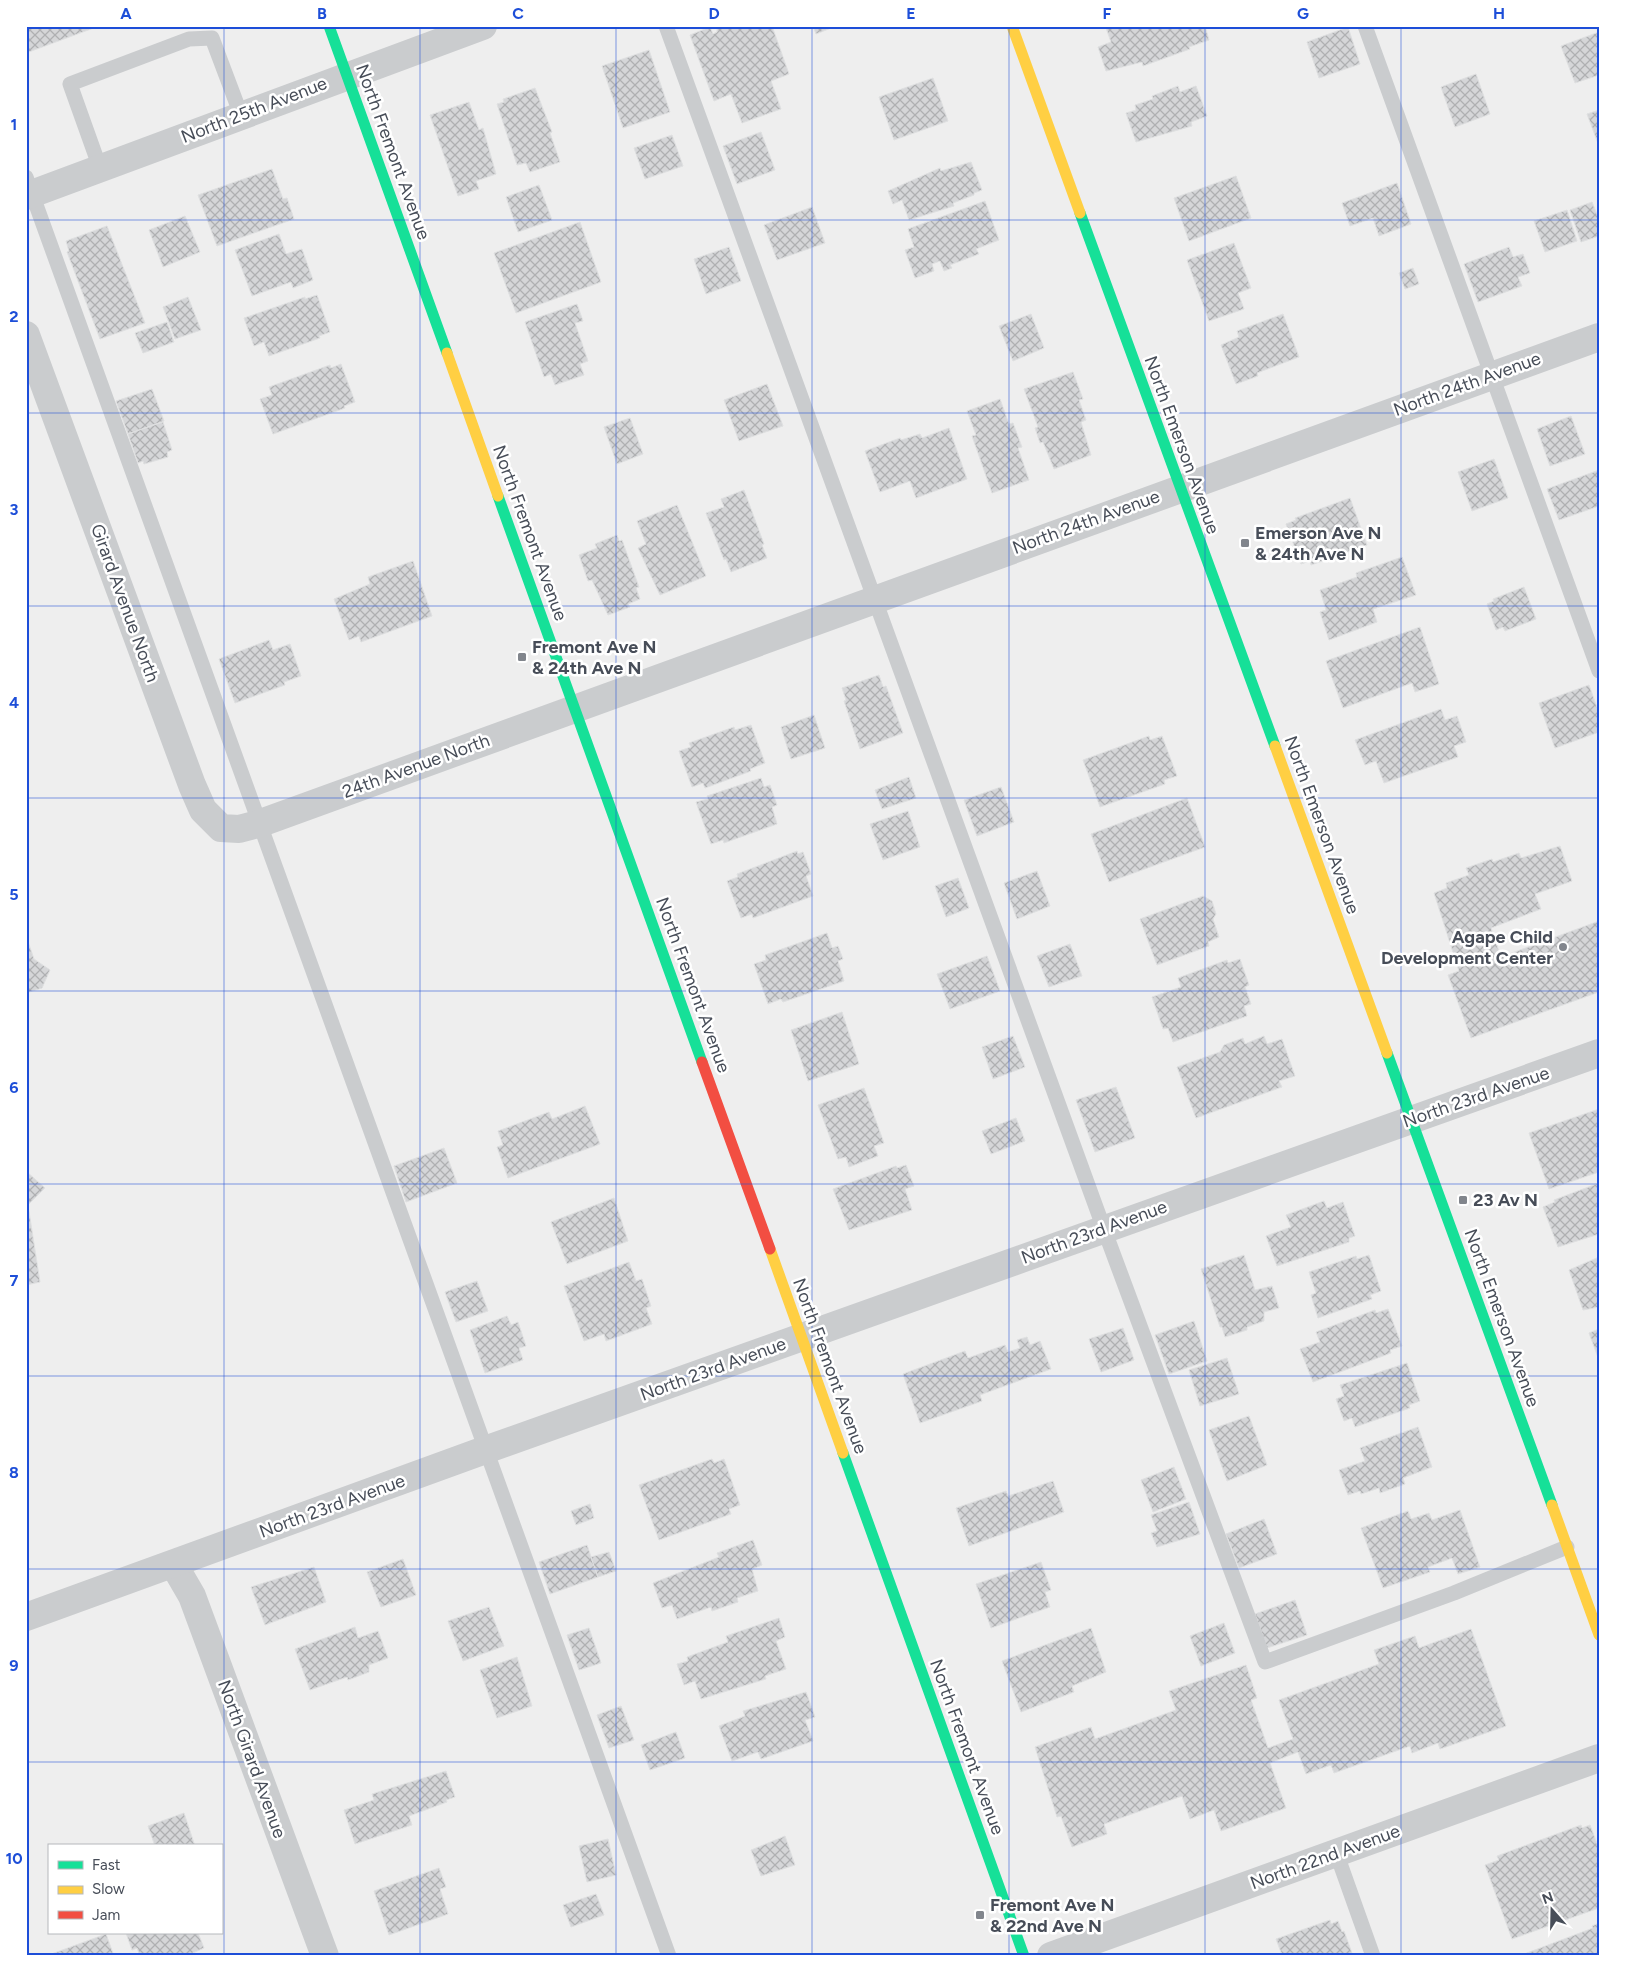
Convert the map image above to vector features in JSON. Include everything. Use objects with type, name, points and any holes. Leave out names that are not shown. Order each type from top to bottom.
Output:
[{"type":"street","name":"North Fremont Avenue","points":[[329,26],[1024,1956]]},
{"type":"street","name":"North 25th Avenue","points":[[28,189],[100,168],[483,26]]},
{"type":"street","name":"North Emerson Avenue","points":[[1012,26],[1178,488],[1412,1119],[1599,1635]]},
{"type":"street","name":"Girard Avenue North","points":[[26,335],[203,810],[221,828],[239,829],[258,824]]},
{"type":"street","name":"North 24th Avenue","points":[[574,708],[1599,337]]},
{"type":"street","name":"24th Avenue North","points":[[258,824],[574,708]]},
{"type":"street","name":"North 23rd Avenue","points":[[26,1617],[174,1565],[485,1450],[1599,1053]]},
{"type":"street","name":"North Girard Avenue","points":[[174,1565],[192,1596],[325,1956]]},
{"type":"street","name":"North 22nd Avenue","points":[[1051,1956],[1599,1758]]},
{"type":"lane","points":[[666,26],[1104,1229],[1265,1662],[1454,1593],[1567,1547]]},
{"type":"lane","points":[[1365,26],[1490,375],[1599,671]]},
{"type":"lane","points":[[100,168],[70,84],[79,80],[189,39],[212,38],[241,115]]},
{"type":"lane","points":[[28,189],[669,1956]]},
{"type":"lane","points":[[1336,1852],[1372,1956]]},
{"type":"building","points":[[26,26],[99,26],[26,53]]},
{"type":"building","points":[[717,26],[772,26],[789,74],[771,81],[781,109],[742,123],[731,94],[714,101],[690,35],[710,27],[713,34],[717,32]]},
{"type":"building","points":[[813,26],[836,26],[816,34]]},
{"type":"building","points":[[1112,26],[1205,26],[1209,40],[1143,66],[1142,62],[1106,71],[1098,47],[1111,42],[1106,28]]},
{"type":"building","points":[[1348,27],[1360,64],[1319,78],[1307,42]]},
{"type":"building","points":[[1599,32],[1599,75],[1575,83],[1561,46]]},
{"type":"building","points":[[649,50],[670,112],[623,128],[602,66]]},
{"type":"building","points":[[1476,74],[1490,114],[1455,127],[1441,87]]},
{"type":"building","points":[[933,78],[948,121],[894,140],[879,97]]},
{"type":"building","points":[[1178,86],[1180,92],[1196,86],[1207,116],[1191,122],[1192,126],[1136,142],[1126,113],[1136,110],[1135,105],[1153,99],[1152,96]]},
{"type":"building","points":[[535,88],[552,132],[550,133],[560,162],[530,172],[526,163],[517,165],[497,104],[504,102],[503,99]]},
{"type":"building","points":[[469,102],[479,130],[483,128],[496,174],[476,181],[479,189],[458,196],[430,115]]},
{"type":"building","points":[[1599,110],[1599,146],[1587,114]]},
{"type":"building","points":[[761,132],[775,170],[737,184],[723,146]]},
{"type":"building","points":[[672,135],[683,166],[645,179],[634,148]]},
{"type":"building","points":[[971,162],[982,190],[953,203],[954,206],[909,220],[902,200],[893,204],[888,191],[940,168],[941,171]]},
{"type":"building","points":[[272,169],[283,199],[287,198],[294,219],[217,246],[198,195]]},
{"type":"building","points":[[1236,176],[1251,218],[1189,241],[1174,198]]},
{"type":"building","points":[[1397,183],[1411,224],[1379,236],[1373,218],[1350,226],[1342,203]]},
{"type":"building","points":[[539,185],[552,220],[518,232],[506,197]]},
{"type":"building","points":[[985,201],[999,240],[976,249],[979,254],[950,265],[952,268],[944,271],[940,261],[932,264],[934,271],[915,278],[905,250],[914,247],[908,229]]},
{"type":"building","points":[[1592,202],[1599,219],[1599,236],[1581,242],[1570,210]]},
{"type":"building","points":[[812,207],[825,243],[777,260],[764,225]]},
{"type":"building","points":[[1567,210],[1577,241],[1545,252],[1534,221]]},
{"type":"building","points":[[185,216],[200,252],[163,267],[149,230]]},
{"type":"building","points":[[580,222],[601,282],[516,313],[494,253]]},
{"type":"building","points":[[107,226],[145,323],[100,339],[67,252],[69,251],[66,241]]},
{"type":"building","points":[[279,234],[286,254],[302,249],[313,280],[293,288],[291,282],[252,296],[235,250]]},
{"type":"building","points":[[1234,243],[1251,288],[1238,293],[1244,309],[1209,321],[1187,260]]},
{"type":"building","points":[[729,247],[741,281],[706,294],[694,259]]},
{"type":"building","points":[[1509,247],[1513,257],[1523,254],[1530,273],[1518,277],[1522,286],[1478,302],[1464,264]]},
{"type":"building","points":[[1413,268],[1419,284],[1405,289],[1399,273]]},
{"type":"building","points":[[317,295],[330,332],[319,336],[320,338],[269,356],[264,342],[254,346],[244,318],[305,297],[305,299]]},
{"type":"building","points":[[188,297],[201,330],[175,339],[163,307]]},
{"type":"building","points":[[577,304],[583,321],[575,323],[588,361],[580,364],[584,375],[555,385],[551,374],[544,377],[525,322]]},
{"type":"building","points":[[1031,314],[1044,348],[1013,361],[999,326]]},
{"type":"building","points":[[1283,314],[1299,357],[1257,373],[1258,376],[1236,384],[1221,345],[1239,337],[1237,331]]},
{"type":"building","points":[[167,322],[174,342],[143,353],[135,333]]},
{"type":"building","points":[[341,364],[355,402],[344,406],[345,408],[273,434],[260,399],[272,395],[269,387],[330,365],[331,368]]},
{"type":"building","points":[[1073,372],[1083,399],[1079,400],[1086,420],[1081,422],[1091,455],[1054,469],[1043,442],[1040,443],[1035,428],[1038,427],[1024,389]]},
{"type":"building","points":[[767,384],[783,426],[739,441],[724,400]]},
{"type":"building","points":[[152,389],[164,421],[128,434],[116,401]]},
{"type":"building","points":[[1000,399],[1009,424],[1013,423],[1022,447],[1018,448],[1029,480],[992,493],[972,436],[976,435],[967,411]]},
{"type":"building","points":[[1571,416],[1585,454],[1550,466],[1537,429]]},
{"type":"building","points":[[630,418],[643,454],[617,464],[604,427]]},
{"type":"building","points":[[163,422],[172,450],[167,452],[168,457],[144,464],[143,461],[138,463],[128,434]]},
{"type":"building","points":[[949,428],[967,479],[916,498],[910,481],[880,492],[865,451],[900,438],[901,440],[920,434],[922,438]]},
{"type":"building","points":[[1494,459],[1508,498],[1472,511],[1458,472]]},
{"type":"building","points":[[1599,470],[1599,506],[1559,520],[1547,489]]},
{"type":"building","points":[[744,490],[764,544],[762,545],[767,558],[731,572],[726,559],[724,560],[706,513],[724,507],[721,499]]},
{"type":"building","points":[[1350,498],[1367,545],[1311,565],[1310,561],[1301,564],[1286,524],[1296,520],[1295,518]]},
{"type":"building","points":[[677,505],[706,576],[660,595],[638,548],[646,544],[637,521]]},
{"type":"building","points":[[617,535],[619,541],[622,540],[639,587],[636,588],[640,599],[628,604],[630,607],[608,615],[592,580],[588,581],[579,555],[597,548],[595,544]]},
{"type":"building","points":[[1402,557],[1416,595],[1373,609],[1377,622],[1329,640],[1320,612],[1326,610],[1320,590],[1357,577],[1356,573]]},
{"type":"building","points":[[413,561],[432,616],[361,642],[359,636],[349,640],[334,599],[370,584],[368,577]]},
{"type":"building","points":[[1524,587],[1536,619],[1505,631],[1503,627],[1496,630],[1487,604],[1494,601],[1493,599]]},
{"type":"building","points":[[1420,627],[1439,684],[1415,692],[1412,683],[1343,708],[1326,661]]},
{"type":"building","points":[[269,640],[273,650],[290,644],[301,676],[284,682],[285,685],[235,703],[219,659]]},
{"type":"building","points":[[879,675],[883,687],[886,686],[903,733],[860,749],[844,701],[846,700],[842,688]]},
{"type":"building","points":[[1589,685],[1599,713],[1599,732],[1555,748],[1539,703]]},
{"type":"building","points":[[1441,709],[1445,720],[1457,716],[1466,742],[1454,746],[1458,757],[1384,783],[1376,761],[1365,765],[1355,740]]},
{"type":"building","points":[[814,715],[825,748],[791,759],[781,727]]},
{"type":"building","points":[[751,725],[765,763],[750,769],[751,771],[705,788],[703,783],[692,787],[679,751],[691,747],[689,743],[734,727],[735,730]]},
{"type":"building","points":[[1149,736],[1150,740],[1162,736],[1177,776],[1164,780],[1165,784],[1100,807],[1083,760]]},
{"type":"building","points":[[909,777],[916,798],[882,809],[875,790]]},
{"type":"building","points":[[761,778],[764,787],[770,785],[777,805],[772,807],[777,824],[724,843],[723,840],[711,844],[696,802],[708,799],[707,796]]},
{"type":"building","points":[[1001,787],[1014,822],[977,836],[964,800]]},
{"type":"building","points":[[1187,798],[1205,847],[1109,882],[1091,834]]},
{"type":"building","points":[[908,811],[920,847],[883,860],[870,824]]},
{"type":"building","name":"Agape Child Development Center","points":[[1560,846],[1572,881],[1535,894],[1541,909],[1491,928],[1501,957],[1599,921],[1599,992],[1471,1038],[1448,975],[1459,971],[1434,893],[1447,888],[1446,883],[1469,875],[1466,868],[1492,859],[1493,862],[1519,853],[1521,858]]},
{"type":"building","points":[[797,851],[798,854],[803,852],[811,874],[806,876],[813,896],[753,918],[752,914],[741,918],[727,881],[738,877],[737,874]]},
{"type":"building","points":[[1037,871],[1050,906],[1017,919],[1004,883]]},
{"type":"building","points":[[958,878],[969,908],[946,917],[935,886]]},
{"type":"building","points":[[1203,896],[1212,901],[1216,914],[1213,919],[1219,937],[1208,942],[1209,946],[1157,965],[1140,919]]},
{"type":"building","points":[[827,933],[832,948],[838,946],[843,959],[838,961],[844,981],[783,1002],[781,999],[768,1004],[754,964],[766,960],[765,955]]},
{"type":"building","points":[[26,936],[34,959],[50,970],[42,988],[26,993]]},
{"type":"building","points":[[1070,944],[1082,976],[1049,987],[1037,956]]},
{"type":"building","points":[[987,956],[1000,991],[950,1009],[937,974]]},
{"type":"building","points":[[1240,959],[1249,985],[1245,987],[1251,1004],[1244,1006],[1247,1016],[1173,1042],[1168,1028],[1163,1029],[1152,997],[1181,987],[1178,978],[1227,960],[1228,963]]},
{"type":"building","points":[[842,1012],[859,1064],[808,1081],[791,1030]]},
{"type":"building","points":[[1013,1036],[1025,1067],[993,1079],[982,1047]]},
{"type":"building","points":[[1264,1036],[1267,1044],[1282,1039],[1295,1076],[1279,1081],[1282,1087],[1196,1118],[1177,1067],[1220,1052],[1224,1045],[1243,1038],[1245,1044]]},
{"type":"building","points":[[1116,1087],[1135,1138],[1095,1152],[1076,1100]]},
{"type":"building","points":[[864,1088],[884,1143],[874,1146],[878,1156],[849,1167],[846,1157],[838,1159],[818,1105]]},
{"type":"building","points":[[585,1106],[600,1144],[508,1178],[497,1147],[503,1145],[498,1131],[549,1112],[552,1119]]},
{"type":"building","points":[[1599,1109],[1599,1172],[1549,1189],[1529,1133]]},
{"type":"building","points":[[1016,1118],[1025,1141],[991,1154],[982,1131]]},
{"type":"building","points":[[444,1148],[457,1183],[406,1202],[394,1166]]},
{"type":"building","points":[[906,1165],[914,1186],[905,1189],[912,1210],[849,1230],[833,1189],[896,1166],[897,1168]]},
{"type":"building","points":[[26,1168],[27,1172],[45,1188],[28,1205],[40,1282],[26,1285]]},
{"type":"building","points":[[1599,1183],[1599,1234],[1558,1247],[1543,1207],[1555,1202],[1554,1200]]},
{"type":"building","points":[[614,1198],[628,1241],[567,1264],[551,1222]]},
{"type":"building","points":[[1324,1201],[1327,1208],[1343,1202],[1355,1236],[1349,1238],[1349,1242],[1277,1266],[1266,1236],[1291,1227],[1286,1215]]},
{"type":"building","points":[[1244,1255],[1255,1290],[1272,1286],[1279,1308],[1264,1312],[1264,1321],[1247,1327],[1247,1330],[1225,1337],[1201,1269]]},
{"type":"building","points":[[1369,1255],[1381,1291],[1370,1295],[1372,1299],[1318,1318],[1311,1295],[1316,1293],[1309,1272],[1356,1256],[1357,1259]]},
{"type":"building","points":[[1599,1257],[1599,1307],[1583,1310],[1569,1270]]},
{"type":"building","points":[[629,1262],[636,1281],[642,1279],[651,1306],[646,1308],[652,1324],[606,1341],[604,1334],[584,1341],[564,1286]]},
{"type":"building","points":[[477,1281],[488,1311],[456,1322],[445,1292]]},
{"type":"building","points":[[1388,1309],[1402,1346],[1390,1350],[1391,1353],[1313,1382],[1300,1349],[1320,1342],[1316,1332],[1375,1310],[1376,1313]]},
{"type":"building","points":[[507,1316],[511,1325],[518,1322],[526,1346],[519,1348],[523,1360],[485,1373],[470,1330]]},
{"type":"building","points":[[1194,1321],[1207,1361],[1169,1374],[1155,1335]]},
{"type":"building","points":[[1123,1328],[1134,1360],[1101,1372],[1089,1339]]},
{"type":"building","points":[[1599,1329],[1599,1360],[1589,1333]]},
{"type":"building","points":[[1027,1337],[1030,1345],[1040,1341],[1051,1369],[980,1395],[982,1401],[920,1423],[903,1374],[965,1351],[968,1358],[1005,1345],[1008,1352],[1020,1348],[1017,1340]]},
{"type":"building","points":[[1227,1358],[1239,1394],[1200,1406],[1189,1370]]},
{"type":"building","points":[[1407,1363],[1420,1401],[1409,1405],[1410,1408],[1355,1427],[1352,1418],[1344,1421],[1336,1399],[1344,1396],[1340,1385]]},
{"type":"building","points":[[1249,1416],[1267,1465],[1227,1481],[1209,1430]]},
{"type":"building","points":[[1418,1427],[1432,1467],[1403,1478],[1405,1484],[1380,1493],[1379,1488],[1361,1494],[1360,1491],[1348,1495],[1339,1470],[1365,1461],[1360,1448]]},
{"type":"building","points":[[712,1459],[714,1463],[724,1459],[740,1505],[729,1509],[731,1514],[659,1540],[639,1485]]},
{"type":"building","points":[[1174,1467],[1186,1499],[1153,1512],[1141,1480]]},
{"type":"building","points":[[1053,1481],[1064,1512],[969,1546],[956,1508],[1006,1491],[1008,1496]]},
{"type":"building","points":[[1189,1502],[1200,1534],[1157,1547],[1151,1533],[1157,1531],[1151,1515]]},
{"type":"building","points":[[590,1504],[594,1518],[576,1525],[571,1511]]},
{"type":"building","points":[[1460,1510],[1480,1567],[1458,1574],[1452,1558],[1428,1567],[1430,1572],[1383,1588],[1361,1528],[1408,1511],[1411,1519],[1429,1513],[1432,1520]]},
{"type":"building","points":[[1264,1519],[1277,1554],[1239,1568],[1226,1534]]},
{"type":"building","points":[[753,1540],[762,1565],[752,1569],[758,1591],[737,1598],[738,1602],[712,1611],[711,1607],[677,1619],[672,1605],[662,1608],[653,1583],[719,1557],[717,1553]]},
{"type":"building","points":[[587,1545],[598,1577],[550,1594],[539,1562]]},
{"type":"building","points":[[609,1552],[616,1571],[598,1577],[591,1557]]},
{"type":"building","points":[[403,1559],[416,1595],[381,1607],[367,1572]]},
{"type":"building","points":[[1041,1562],[1051,1590],[1045,1592],[1050,1607],[991,1628],[976,1584]]},
{"type":"building","points":[[314,1567],[326,1602],[265,1625],[251,1587]]},
{"type":"building","points":[[1295,1600],[1307,1635],[1267,1648],[1255,1614]]},
{"type":"building","points":[[489,1607],[504,1646],[463,1661],[448,1621]]},
{"type":"building","points":[[779,1618],[785,1637],[776,1641],[786,1669],[765,1676],[766,1679],[701,1699],[695,1681],[684,1685],[677,1664],[688,1661],[687,1657],[728,1642],[726,1636]]},
{"type":"building","points":[[1224,1623],[1235,1653],[1201,1666],[1190,1636]]},
{"type":"building","points":[[355,1627],[358,1638],[378,1631],[388,1658],[369,1665],[369,1672],[348,1680],[347,1677],[310,1690],[295,1649]]},
{"type":"building","points":[[589,1628],[601,1663],[579,1670],[567,1635]]},
{"type":"building","points":[[1091,1628],[1106,1672],[1072,1686],[1074,1692],[1021,1712],[1002,1661]]},
{"type":"building","points":[[1471,1629],[1506,1726],[1440,1749],[1438,1743],[1412,1753],[1410,1746],[1334,1773],[1331,1765],[1306,1774],[1298,1752],[1270,1763],[1286,1808],[1221,1831],[1214,1810],[1190,1819],[1182,1796],[1104,1824],[1107,1834],[1072,1847],[1061,1816],[1057,1817],[1035,1747],[1091,1727],[1095,1739],[1176,1710],[1169,1691],[1246,1665],[1257,1698],[1251,1700],[1268,1748],[1293,1739],[1279,1700],[1379,1664],[1374,1650],[1415,1636],[1419,1648]]},
{"type":"building","points":[[517,1657],[532,1706],[497,1718],[480,1670]]},
{"type":"building","points":[[806,1692],[815,1717],[805,1720],[813,1741],[761,1759],[758,1752],[732,1761],[719,1726],[745,1716],[743,1711]]},
{"type":"building","points":[[621,1706],[634,1740],[609,1748],[597,1715]]},
{"type":"building","points":[[676,1732],[685,1758],[650,1770],[641,1745]]},
{"type":"building","points":[[446,1771],[455,1797],[446,1800],[447,1802],[409,1816],[412,1825],[355,1844],[344,1810],[374,1800],[372,1794]]},
{"type":"building","points":[[184,1813],[194,1844],[154,1844],[148,1826]]},
{"type":"building","points":[[1581,1825],[1582,1828],[1590,1825],[1599,1849],[1599,1908],[1512,1939],[1485,1865],[1499,1860],[1497,1856]]},
{"type":"building","points":[[785,1836],[795,1865],[761,1876],[751,1850]]},
{"type":"building","points":[[608,1839],[616,1875],[587,1882],[579,1846]]},
{"type":"building","points":[[439,1868],[446,1887],[440,1889],[448,1914],[389,1935],[374,1891]]},
{"type":"building","points":[[596,1894],[604,1915],[571,1927],[563,1905]]},
{"type":"building","points":[[1330,1920],[1331,1924],[1338,1921],[1342,1932],[1344,1931],[1353,1956],[1282,1955],[1276,1939]]},
{"type":"building","points":[[1599,1923],[1599,1956],[1519,1956],[1593,1928],[1592,1926]]},
{"type":"building","points":[[106,1934],[114,1956],[46,1956]]},
{"type":"building","points":[[126,1934],[198,1934],[204,1948],[186,1956],[140,1956],[137,1948],[132,1950]]},
{"type":"traffic: fast","points":[[329,26],[447,353]]},
{"type":"traffic: fast","points":[[1080,213],[1275,746]]},
{"type":"traffic: fast","points":[[498,496],[702,1062]]},
{"type":"traffic: fast","points":[[1387,1053],[1552,1505]]},
{"type":"traffic: fast","points":[[843,1453],[1024,1956]]},
{"type":"traffic: slow","points":[[1012,26],[1080,213]]},
{"type":"traffic: slow","points":[[447,353],[498,496]]},
{"type":"traffic: slow","points":[[1275,746],[1387,1053]]},
{"type":"traffic: slow","points":[[770,1249],[843,1453]]},
{"type":"traffic: slow","points":[[1552,1505],[1599,1635]]},
{"type":"traffic: jam","points":[[702,1062],[770,1249]]},
{"type":"place","name":"Emerson Ave N & 24th Ave N","points":[[1245,543]]},
{"type":"place","name":"Fremont Ave N & 24th Ave N","points":[[522,657]]},
{"type":"place","name":"Agape Child Development Center","points":[[1563,947]]},
{"type":"place","name":"23 Av N","points":[[1463,1200]]},
{"type":"place","name":"Fremont Ave N & 22nd Ave N","points":[[980,1915]]}]
